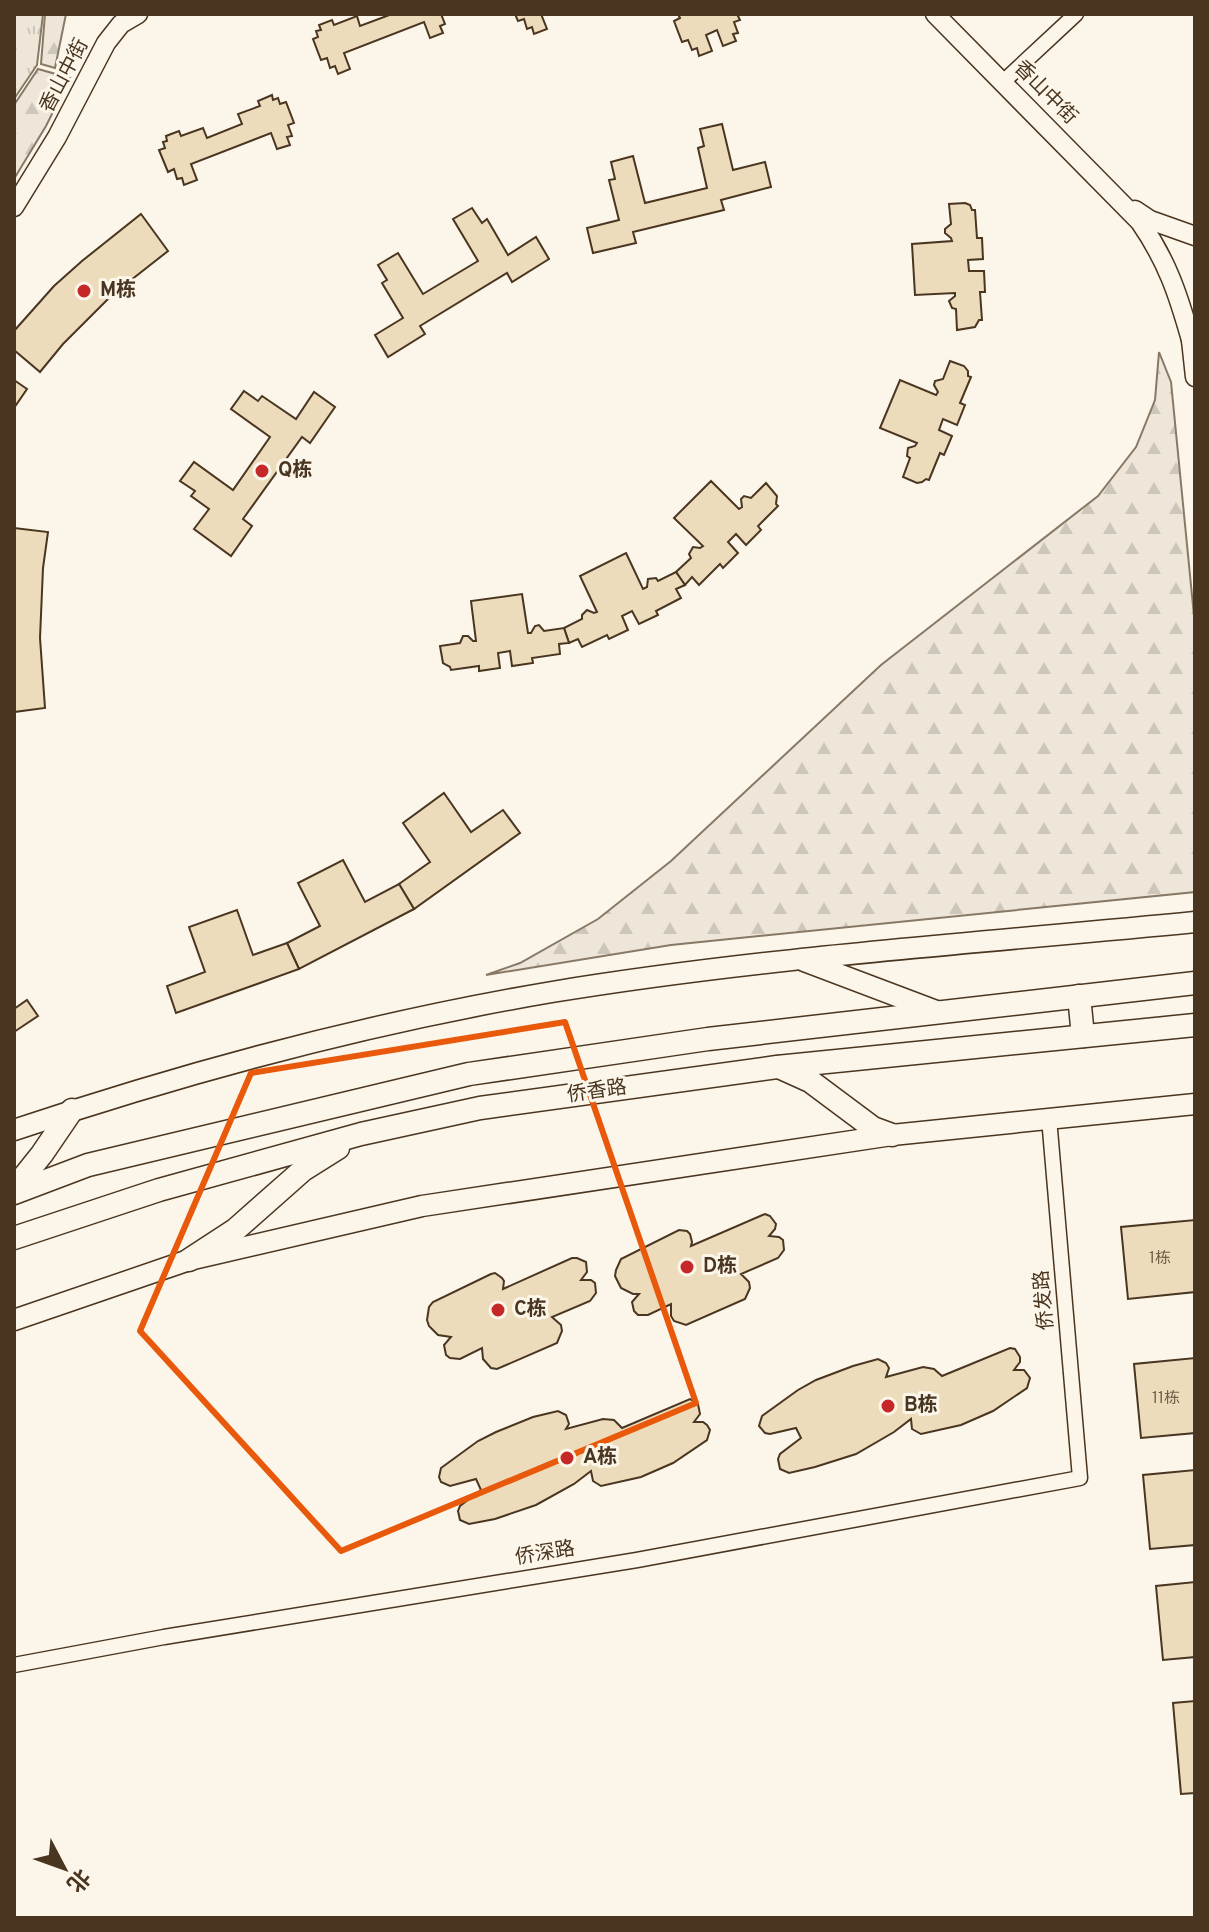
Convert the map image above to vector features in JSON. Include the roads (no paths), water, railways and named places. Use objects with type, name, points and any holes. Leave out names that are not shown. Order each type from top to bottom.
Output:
[{"type":"main road","points":[[14,1130],[113,1096],[240,1060],[422,1017],[551,993],[643,978],[800,960],[1195,922]]},
{"type":"main road","points":[[800,960],[939,1012]]},
{"type":"main road","points":[[1167,986],[1195,974]]},
{"type":"main road","name":"侨香路","points":[[14,1191],[88,1165],[469,1074],[708,1039],[1195,983]]},
{"type":"main road","points":[[1079,996],[1083,1036]]},
{"type":"main road","name":"侨香路","points":[[14,1238],[159,1190],[361,1134],[480,1108],[777,1067],[1195,1025]]},
{"type":"main road","points":[[777,1067],[810,1081],[873,1128],[892,1135]]},
{"type":"main road","points":[[14,1320],[189,1260],[422,1206],[892,1135],[1195,1104]]},
{"type":"main road","points":[[14,1191],[72,1110]]},
{"type":"main road","points":[[189,1260],[235,1230],[303,1170],[361,1134]]},
{"type":"street","name":"香山中街","points":[[14,207],[57,137],[118,19],[138,14]]},
{"type":"street","name":"香山中街","points":[[935,14],[1140,222],[1172,277],[1191,340]]},
{"type":"street","points":[[1003,82],[1076,14]]},
{"type":"street","name":"香山中街","points":[[1123,202],[1150,220],[1195,236]]},
{"type":"street","points":[[1195,312],[1191,340],[1195,377]]},
{"type":"street","name":"侨发路","points":[[1049,1118],[1080,1478]]},
{"type":"street","name":"侨深路","points":[[14,1665],[164,1637],[637,1560],[1080,1478]]},
{"type":"place","name":"M栋","points":[[84,291]]},
{"type":"place","name":"Q栋","points":[[262,471]]},
{"type":"place","name":"D栋","points":[[687,1267]]},
{"type":"place","name":"C栋","points":[[498,1310]]},
{"type":"place","name":"B栋","points":[[888,1406]]},
{"type":"place","name":"A栋","points":[[567,1458]]}]
